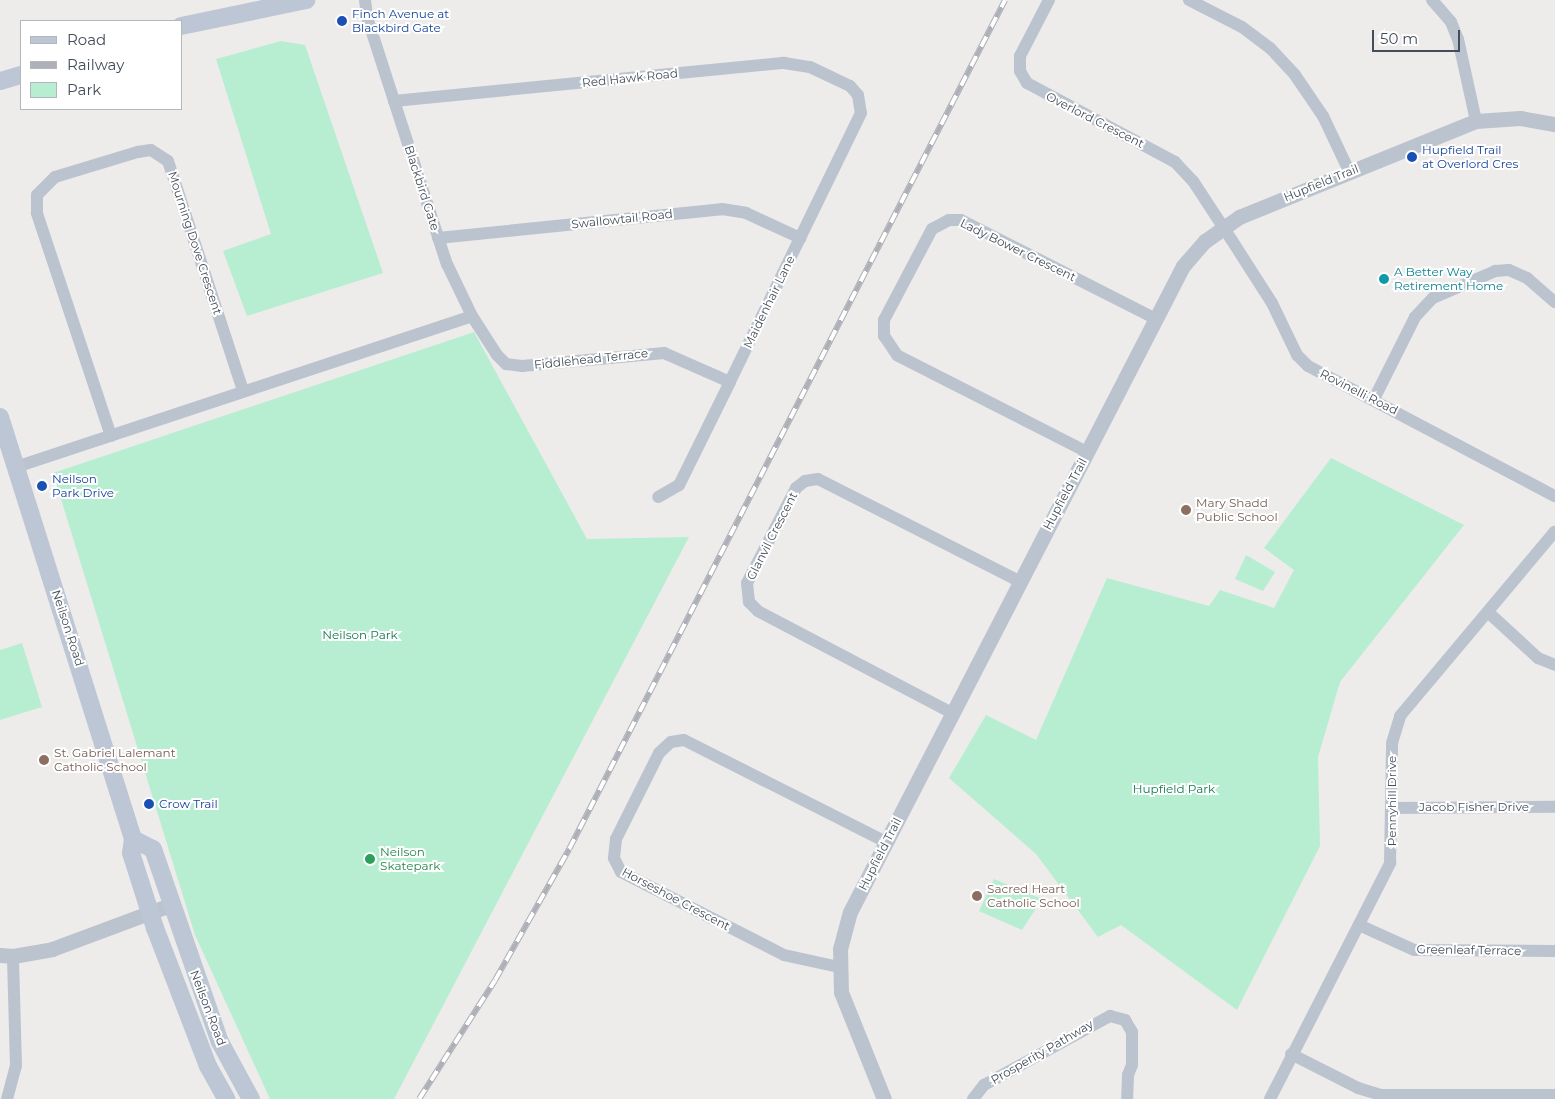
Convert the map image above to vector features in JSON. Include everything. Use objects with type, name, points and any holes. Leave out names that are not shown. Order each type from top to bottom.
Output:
[{"type":"main road","points":[[182,26],[306,0]]},
{"type":"main road","points":[[0,81],[20,75]]},
{"type":"main road","name":"Neilson Road","points":[[0,417],[133,839],[131,853],[150,913],[208,1066],[226,1099]]},
{"type":"main road","name":"Neilson Road","points":[[133,839],[152,848],[170,905],[220,1042],[251,1099]]},
{"type":"street","name":"Blackbird Gate","points":[[365,0],[394,101],[438,238],[472,316],[497,354],[506,364]]},
{"type":"street","name":"Overlord Crescent","points":[[1049,0],[1020,56],[1020,71],[1027,83],[1175,162],[1193,181],[1221,227]]},
{"type":"street","points":[[1189,0],[1242,27],[1271,49],[1295,75],[1323,116],[1349,171]]},
{"type":"street","points":[[1432,0],[1451,22],[1458,39],[1476,121]]},
{"type":"street","name":"Red Hawk Road","points":[[394,101],[784,63],[810,67],[850,86],[858,94]]},
{"type":"street","name":"Maidenhair Lane","points":[[658,498],[679,485],[730,382],[861,113],[858,94]]},
{"type":"street","name":"Hupfield Trail","points":[[884,1099],[845,1007],[839,967],[843,934],[850,912],[1154,318],[1194,251],[1221,227],[1349,171],[1476,121],[1520,118],[1555,124]]},
{"type":"street","name":"Mourning Dove Crescent","points":[[110,436],[37,213],[37,195],[55,178],[138,152],[151,150],[168,161],[243,390]]},
{"type":"street","name":"Swallowtail Road","points":[[438,238],[722,209],[746,213],[800,238]]},
{"type":"street","name":"Lady Bower Crescent","points":[[1087,452],[897,355],[884,336],[884,320],[932,229],[949,220],[961,220],[1154,318]]},
{"type":"street","name":"Rovinelli Road","points":[[1221,227],[1272,303],[1297,355],[1308,366],[1374,399],[1555,496]]},
{"type":"street","points":[[1374,399],[1415,317],[1433,298],[1495,271],[1509,270],[1527,278],[1555,302]]},
{"type":"street","points":[[16,467],[243,390],[472,316]]},
{"type":"street","name":"Fiddlehead Terrace","points":[[506,364],[522,366],[664,353],[730,382]]},
{"type":"street","name":"Glanvil Crescent","points":[[952,713],[758,611],[748,602],[747,583],[796,488],[805,481],[818,479],[1020,581]]},
{"type":"street","name":"Pennyhill Drive","points":[[1270,1099],[1291,1054],[1390,863],[1393,808],[1392,743],[1400,716],[1489,613],[1555,531]]},
{"type":"street","points":[[1489,613],[1538,658],[1555,665]]},
{"type":"street","name":"Horseshoe Crescent","points":[[839,967],[784,955],[621,872],[614,858],[616,839],[659,753],[671,742],[684,740],[886,842]]},
{"type":"street","name":"Jacob Fisher Drive","points":[[1393,808],[1555,807]]},
{"type":"street","points":[[7,1099],[16,1066],[7,956],[52,949],[170,905]]},
{"type":"street","name":"Greenleaf Terrace","points":[[1359,925],[1414,950],[1555,951]]},
{"type":"street","name":"Prosperity Pathway","points":[[973,1099],[984,1085],[1110,1016],[1124,1020],[1132,1032],[1132,1065],[1128,1075],[1127,1099]]},
{"type":"street","points":[[1291,1054],[1358,1088],[1381,1095],[1555,1095]]},
{"type":"green space","points":[[281,41],[305,45],[383,273],[247,316],[223,251],[271,234],[216,59]]},
{"type":"green space","name":"Neilson Park","points":[[474,332],[587,539],[689,537],[394,1099],[270,1099],[195,935],[53,473]]},
{"type":"green space","name":"Hupfield Park","points":[[1331,458],[1464,525],[1340,682],[1318,757],[1320,846],[1237,1010],[1121,925],[1098,937],[1036,854],[949,778],[986,715],[1036,740],[1107,578],[1209,606],[1220,590],[1274,608],[1294,570],[1264,548]]},
{"type":"green space","points":[[1246,555],[1275,572],[1263,591],[1235,579]]},
{"type":"green space","points":[[22,643],[42,707],[0,720],[0,650]]},
{"type":"green space","points":[[994,879],[1042,899],[1022,930],[979,911]]},
{"type":"railway","points":[[419,1099],[495,980],[569,849],[1005,0]]},
{"type":"place","name":"Finch Avenue at Blackbird Gate","points":[[342,21]]},
{"type":"place","name":"Hupfield Trail at Overlord Cres","points":[[1412,157]]},
{"type":"place","name":"A Better Way Retirement Home","points":[[1384,279]]},
{"type":"place","name":"Neilson Park Drive","points":[[42,486]]},
{"type":"place","name":"Mary Shadd Public School","points":[[1186,510]]},
{"type":"place","name":"St. Gabriel Lalemant Catholic School","points":[[44,760]]},
{"type":"place","name":"Crow Trail","points":[[149,804]]},
{"type":"place","name":"Neilson Skatepark","points":[[370,859]]},
{"type":"place","name":"Sacred Heart Catholic School","points":[[977,896]]}]
